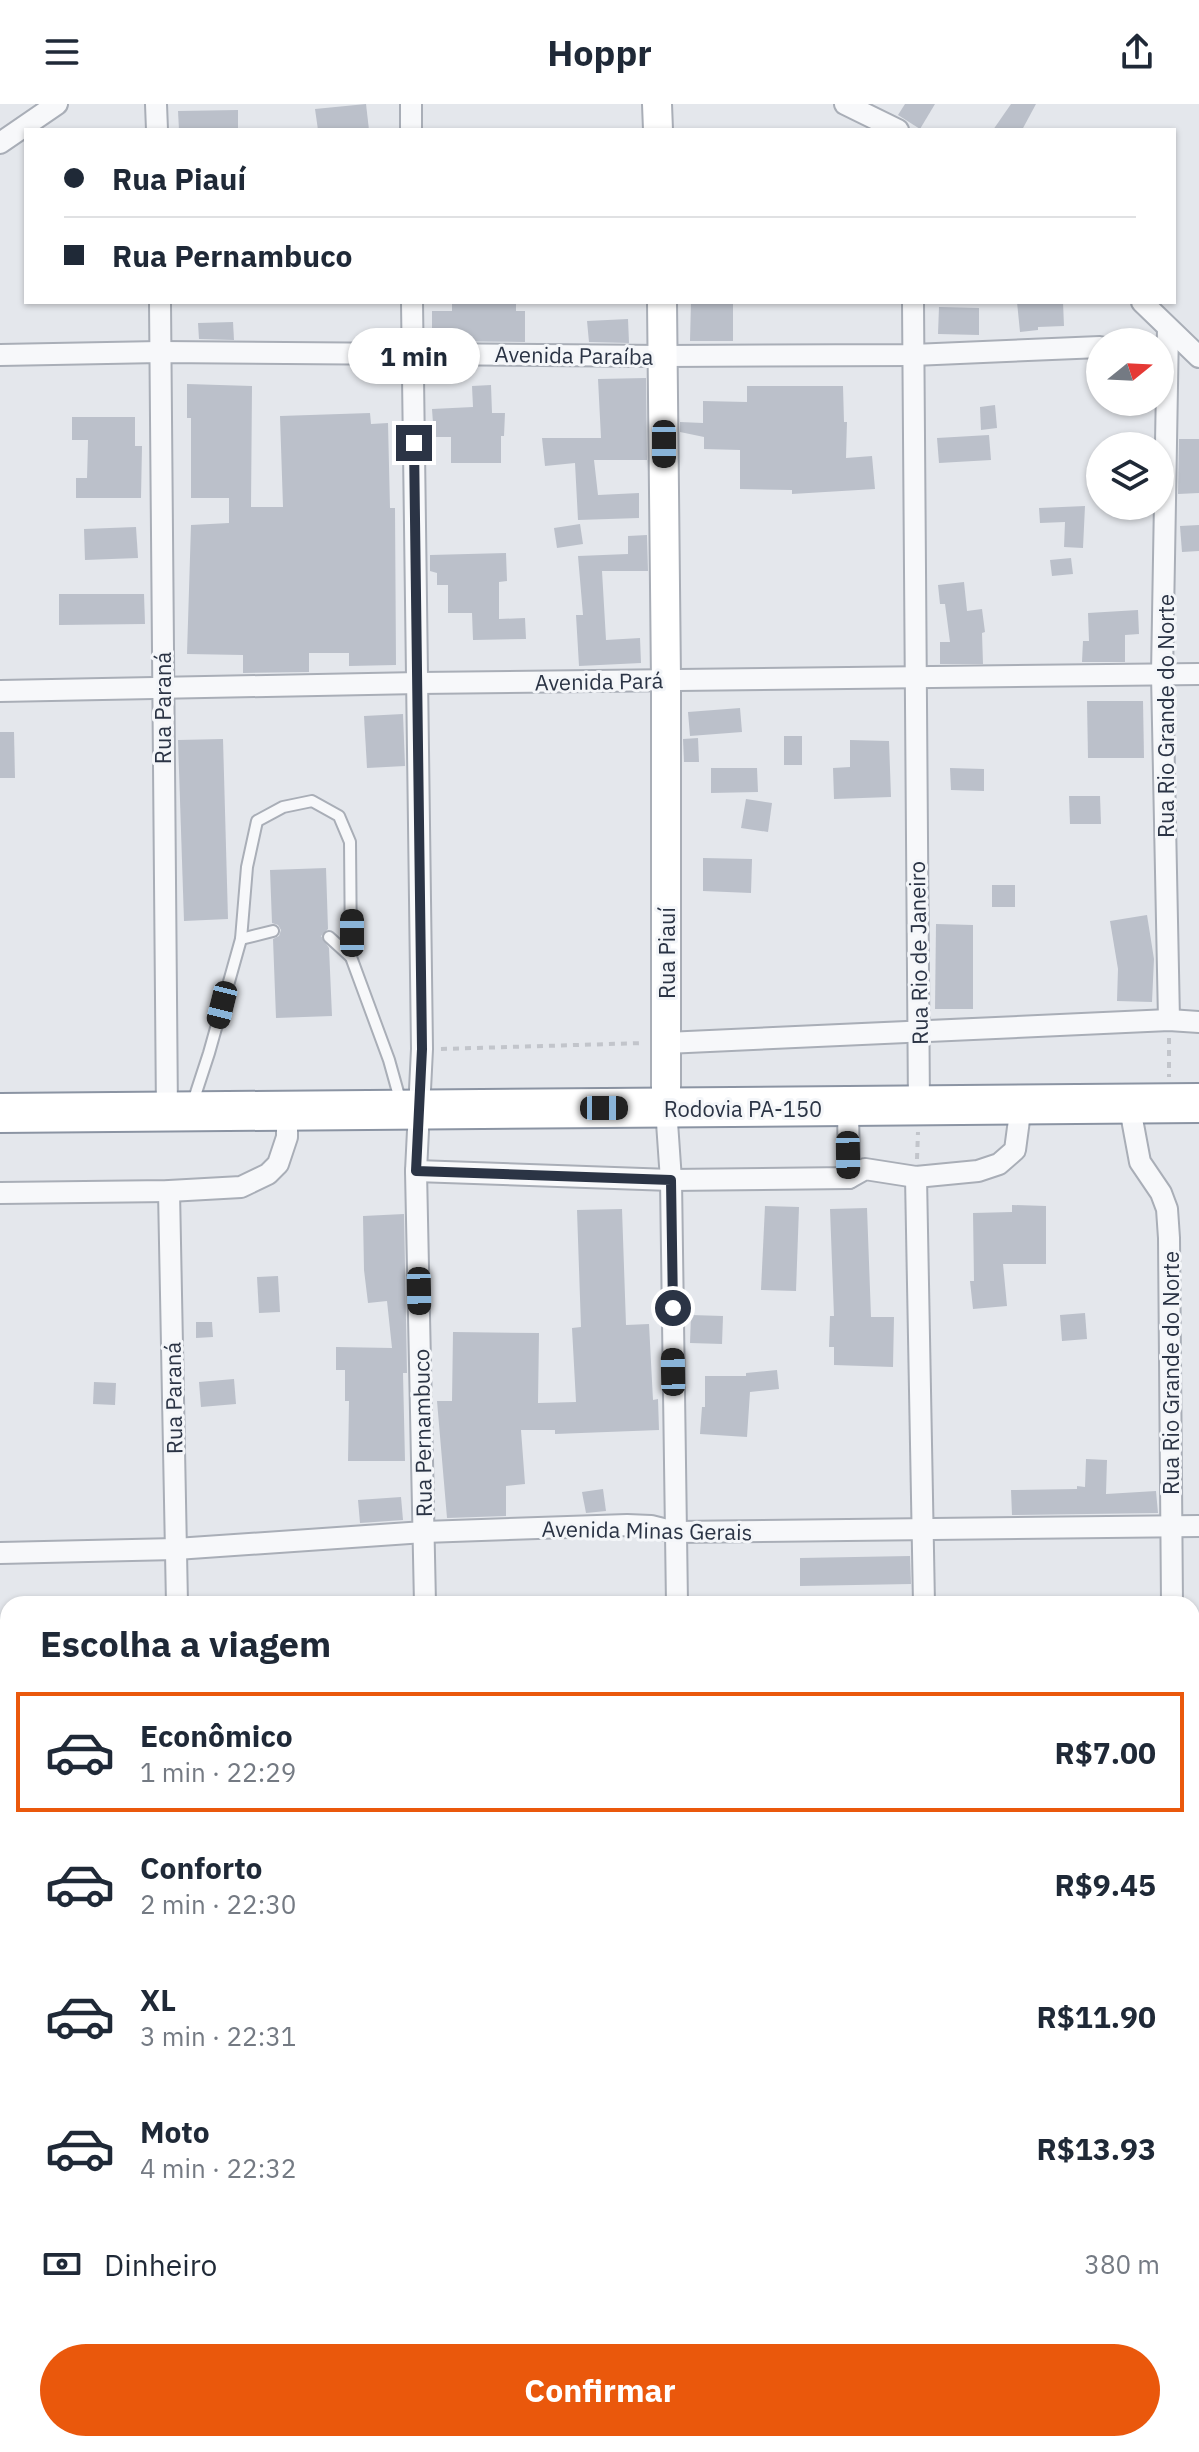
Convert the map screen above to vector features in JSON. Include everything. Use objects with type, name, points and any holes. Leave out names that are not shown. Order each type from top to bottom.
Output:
[{"type":"highway","name":"Rodovia PA-150","points":[[0,1113],[1184,1103]]},
{"type":"street","points":[[0,143],[57,104]]},
{"type":"street","points":[[156,104],[157,128]]},
{"type":"street","points":[[411,104],[411,128]]},
{"type":"street","points":[[657,104],[658,128]]},
{"type":"street","points":[[845,104],[894,128]]},
{"type":"street","name":"Rua Paraná","points":[[160,304],[162,687],[178,1113]]},
{"type":"street","name":"Rua Pernambuco","points":[[412,304],[422,1049],[411,1108],[416,1171],[425,1596]]},
{"type":"street","name":"Rua Piauí","points":[[662,304],[666,1108],[671,1180],[677,1596]]},
{"type":"street","name":"Rua Rio de Janeiro","points":[[913,304],[919,1107]]},
{"type":"street","points":[[1143,304],[1157,328]]},
{"type":"street","points":[[1174,345],[1199,357]]},
{"type":"street","name":"Avenida Paraíba","points":[[0,355],[160,352],[913,355],[1086,348]]},
{"type":"street","name":"Rua Rio Grande do Norte","points":[[1164,416],[1162,674],[1169,1020]]},
{"type":"street","name":"Avenida Pará","points":[[0,691],[1199,674]]},
{"type":"street","points":[[666,1043],[1169,1020],[1199,1022]]},
{"type":"street","name":"Rua Rio Grande do Norte","points":[[1129,1103],[1140,1162],[1161,1193],[1167,1209],[1170,1253],[1172,1596]]},
{"type":"street","points":[[416,1171],[671,1180],[849,1178],[865,1169],[916,1177],[978,1171],[999,1164],[1015,1150],[1021,1105]]},
{"type":"street","points":[[848,1107],[849,1178]]},
{"type":"street","points":[[0,1193],[241,1187],[268,1174],[283,1153],[287,1111]]},
{"type":"street","points":[[916,1177],[924,1596]]},
{"type":"street","name":"Rua Paraná","points":[[169,1191],[177,1596]]},
{"type":"street","name":"Avenida Minas Gerais","points":[[0,1553],[176,1549],[424,1532],[627,1525],[651,1526],[675,1532],[1199,1526]]},
{"type":"lane","points":[[178,1113],[209,1053],[241,939],[247,867],[257,821],[283,807],[312,801],[339,816],[350,842],[351,957],[389,1060],[411,1108]]},
{"type":"lane","points":[[241,939],[273,931]]},
{"type":"lane","points":[[329,937],[351,957]]},
{"type":"path","points":[[1169,1020],[1184,1103]]},
{"type":"path","points":[[422,1049],[666,1043]]},
{"type":"path","points":[[916,1177],[919,1107]]},
{"type":"building","points":[[366,104],[369,128],[318,128],[315,109]]},
{"type":"building","points":[[905,104],[935,104],[921,128],[898,115]]},
{"type":"building","points":[[1011,104],[1036,104],[1023,128],[994,128]]},
{"type":"building","points":[[238,110],[238,128],[179,128],[178,111]]},
{"type":"building","points":[[452,304],[516,304],[516,311],[525,311],[525,342],[432,341],[432,311],[452,311]]},
{"type":"building","points":[[691,304],[733,304],[733,341],[690,341]]},
{"type":"building","points":[[1017,304],[1063,304],[1064,326],[1038,327],[1038,330],[1020,332]]},
{"type":"building","points":[[939,307],[979,308],[979,335],[938,334]]},
{"type":"building","points":[[628,319],[629,343],[589,342],[587,321]]},
{"type":"building","points":[[233,322],[234,340],[199,339],[198,323]]},
{"type":"building","points":[[646,378],[647,460],[594,460],[598,495],[639,493],[639,518],[578,520],[575,463],[545,466],[542,438],[601,438],[598,379]]},
{"type":"building","points":[[187,384],[252,386],[251,507],[283,507],[280,416],[370,413],[371,424],[388,423],[390,508],[395,508],[396,665],[349,666],[349,653],[309,653],[309,672],[243,673],[243,655],[187,654],[191,525],[229,523],[229,498],[191,498],[191,418],[187,418]]},
{"type":"building","points":[[491,385],[492,413],[505,413],[501,463],[451,463],[451,437],[434,437],[432,409],[473,407],[472,386]]},
{"type":"building","points":[[747,386],[843,386],[844,422],[847,422],[846,458],[872,456],[875,489],[792,494],[792,490],[740,489],[740,450],[704,449],[704,437],[680,432],[680,422],[703,423],[703,401],[747,402]]},
{"type":"building","points":[[995,405],[997,428],[981,430],[980,407]]},
{"type":"building","points":[[72,417],[135,417],[135,446],[142,446],[141,498],[76,498],[76,478],[87,478],[88,440],[72,440]]},
{"type":"building","points":[[989,435],[991,460],[939,463],[937,438]]},
{"type":"building","points":[[1179,439],[1199,439],[1199,493],[1178,494]]},
{"type":"building","points":[[1085,506],[1083,548],[1064,547],[1065,522],[1040,523],[1039,508]]},
{"type":"building","points":[[580,524],[583,544],[557,548],[554,528]]},
{"type":"building","points":[[1199,525],[1199,551],[1182,552],[1180,526]]},
{"type":"building","points":[[136,527],[138,558],[85,560],[84,529]]},
{"type":"building","points":[[647,535],[648,571],[602,571],[606,640],[640,638],[641,663],[579,666],[576,615],[583,615],[578,556],[628,554],[628,536]]},
{"type":"building","points":[[506,553],[507,581],[499,582],[499,619],[525,618],[526,639],[473,640],[472,613],[448,613],[448,585],[437,585],[437,573],[430,571],[430,555]]},
{"type":"building","points":[[1071,558],[1073,574],[1052,576],[1050,560]]},
{"type":"building","points":[[964,582],[967,611],[982,609],[985,632],[982,633],[983,664],[940,664],[940,642],[950,642],[945,604],[940,604],[938,585]]},
{"type":"building","points":[[59,594],[144,594],[145,624],[59,625]]},
{"type":"building","points":[[1138,610],[1139,634],[1125,635],[1125,662],[1082,662],[1083,641],[1089,641],[1088,613]]},
{"type":"building","points":[[1087,701],[1143,701],[1144,758],[1088,758]]},
{"type":"building","points":[[740,708],[742,732],[690,736],[688,712]]},
{"type":"building","points":[[403,714],[405,766],[367,768],[364,716]]},
{"type":"building","points":[[0,732],[14,732],[15,778],[0,778]]},
{"type":"building","points":[[784,736],[802,736],[802,765],[784,765]]},
{"type":"building","points":[[698,738],[699,762],[684,762],[683,739]]},
{"type":"building","points":[[223,739],[228,919],[184,921],[178,740]]},
{"type":"building","points":[[850,740],[889,741],[891,797],[834,799],[833,768],[850,767]]},
{"type":"building","points":[[711,768],[757,768],[758,792],[711,793]]},
{"type":"building","points":[[950,768],[984,769],[984,791],[951,790]]},
{"type":"building","points":[[1069,796],[1100,796],[1101,824],[1070,824]]},
{"type":"building","points":[[746,799],[772,803],[768,832],[741,828]]},
{"type":"building","points":[[703,858],[752,859],[751,893],[703,891]]},
{"type":"building","points":[[326,868],[328,929],[321,936],[329,948],[332,1016],[276,1018],[273,939],[279,936],[281,930],[272,923],[270,870]]},
{"type":"building","points":[[992,885],[1015,885],[1015,907],[992,907]]},
{"type":"building","points":[[1147,915],[1154,959],[1152,1002],[1117,1001],[1118,969],[1110,921]]},
{"type":"building","points":[[936,924],[973,925],[973,1009],[935,1009]]},
{"type":"building","points":[[1012,1205],[1046,1206],[1046,1264],[1003,1264],[1007,1306],[973,1309],[970,1281],[974,1281],[973,1213],[1012,1212]]},
{"type":"building","points":[[765,1206],[799,1207],[796,1291],[761,1290]]},
{"type":"building","points":[[867,1208],[871,1317],[894,1317],[893,1367],[834,1365],[834,1347],[829,1347],[830,1316],[834,1316],[830,1209]]},
{"type":"building","points":[[622,1209],[626,1325],[649,1324],[653,1400],[658,1399],[659,1430],[555,1434],[555,1430],[521,1430],[525,1484],[506,1486],[506,1516],[447,1518],[437,1401],[452,1401],[453,1332],[539,1333],[538,1403],[576,1402],[572,1328],[581,1327],[577,1210]]},
{"type":"building","points":[[404,1214],[405,1461],[348,1461],[349,1401],[345,1401],[345,1370],[336,1370],[336,1347],[392,1348],[387,1301],[368,1303],[363,1216]]},
{"type":"building","points":[[278,1276],[280,1312],[259,1313],[257,1277]]},
{"type":"building","points":[[1085,1313],[1087,1339],[1062,1341],[1060,1315]]},
{"type":"building","points":[[691,1315],[723,1316],[722,1344],[690,1343]]},
{"type":"building","points":[[196,1322],[212,1322],[213,1337],[196,1338]]},
{"type":"building","points":[[777,1370],[779,1389],[750,1392],[747,1437],[700,1434],[702,1407],[705,1407],[705,1376],[746,1376],[746,1373]]},
{"type":"building","points":[[234,1379],[236,1404],[201,1407],[199,1382]]},
{"type":"building","points":[[94,1382],[116,1383],[115,1405],[93,1404]]},
{"type":"building","points":[[1086,1459],[1107,1460],[1106,1494],[1156,1491],[1158,1513],[1012,1515],[1011,1490],[1085,1487]]},
{"type":"building","points":[[603,1489],[606,1511],[586,1513],[582,1492]]},
{"type":"building","points":[[401,1497],[403,1520],[360,1523],[358,1500]]},
{"type":"building","points":[[910,1556],[911,1584],[800,1586],[800,1558]]},
{"type":"route","points":[[414,443],[422,1049],[416,1171],[671,1180],[673,1308]]}]
